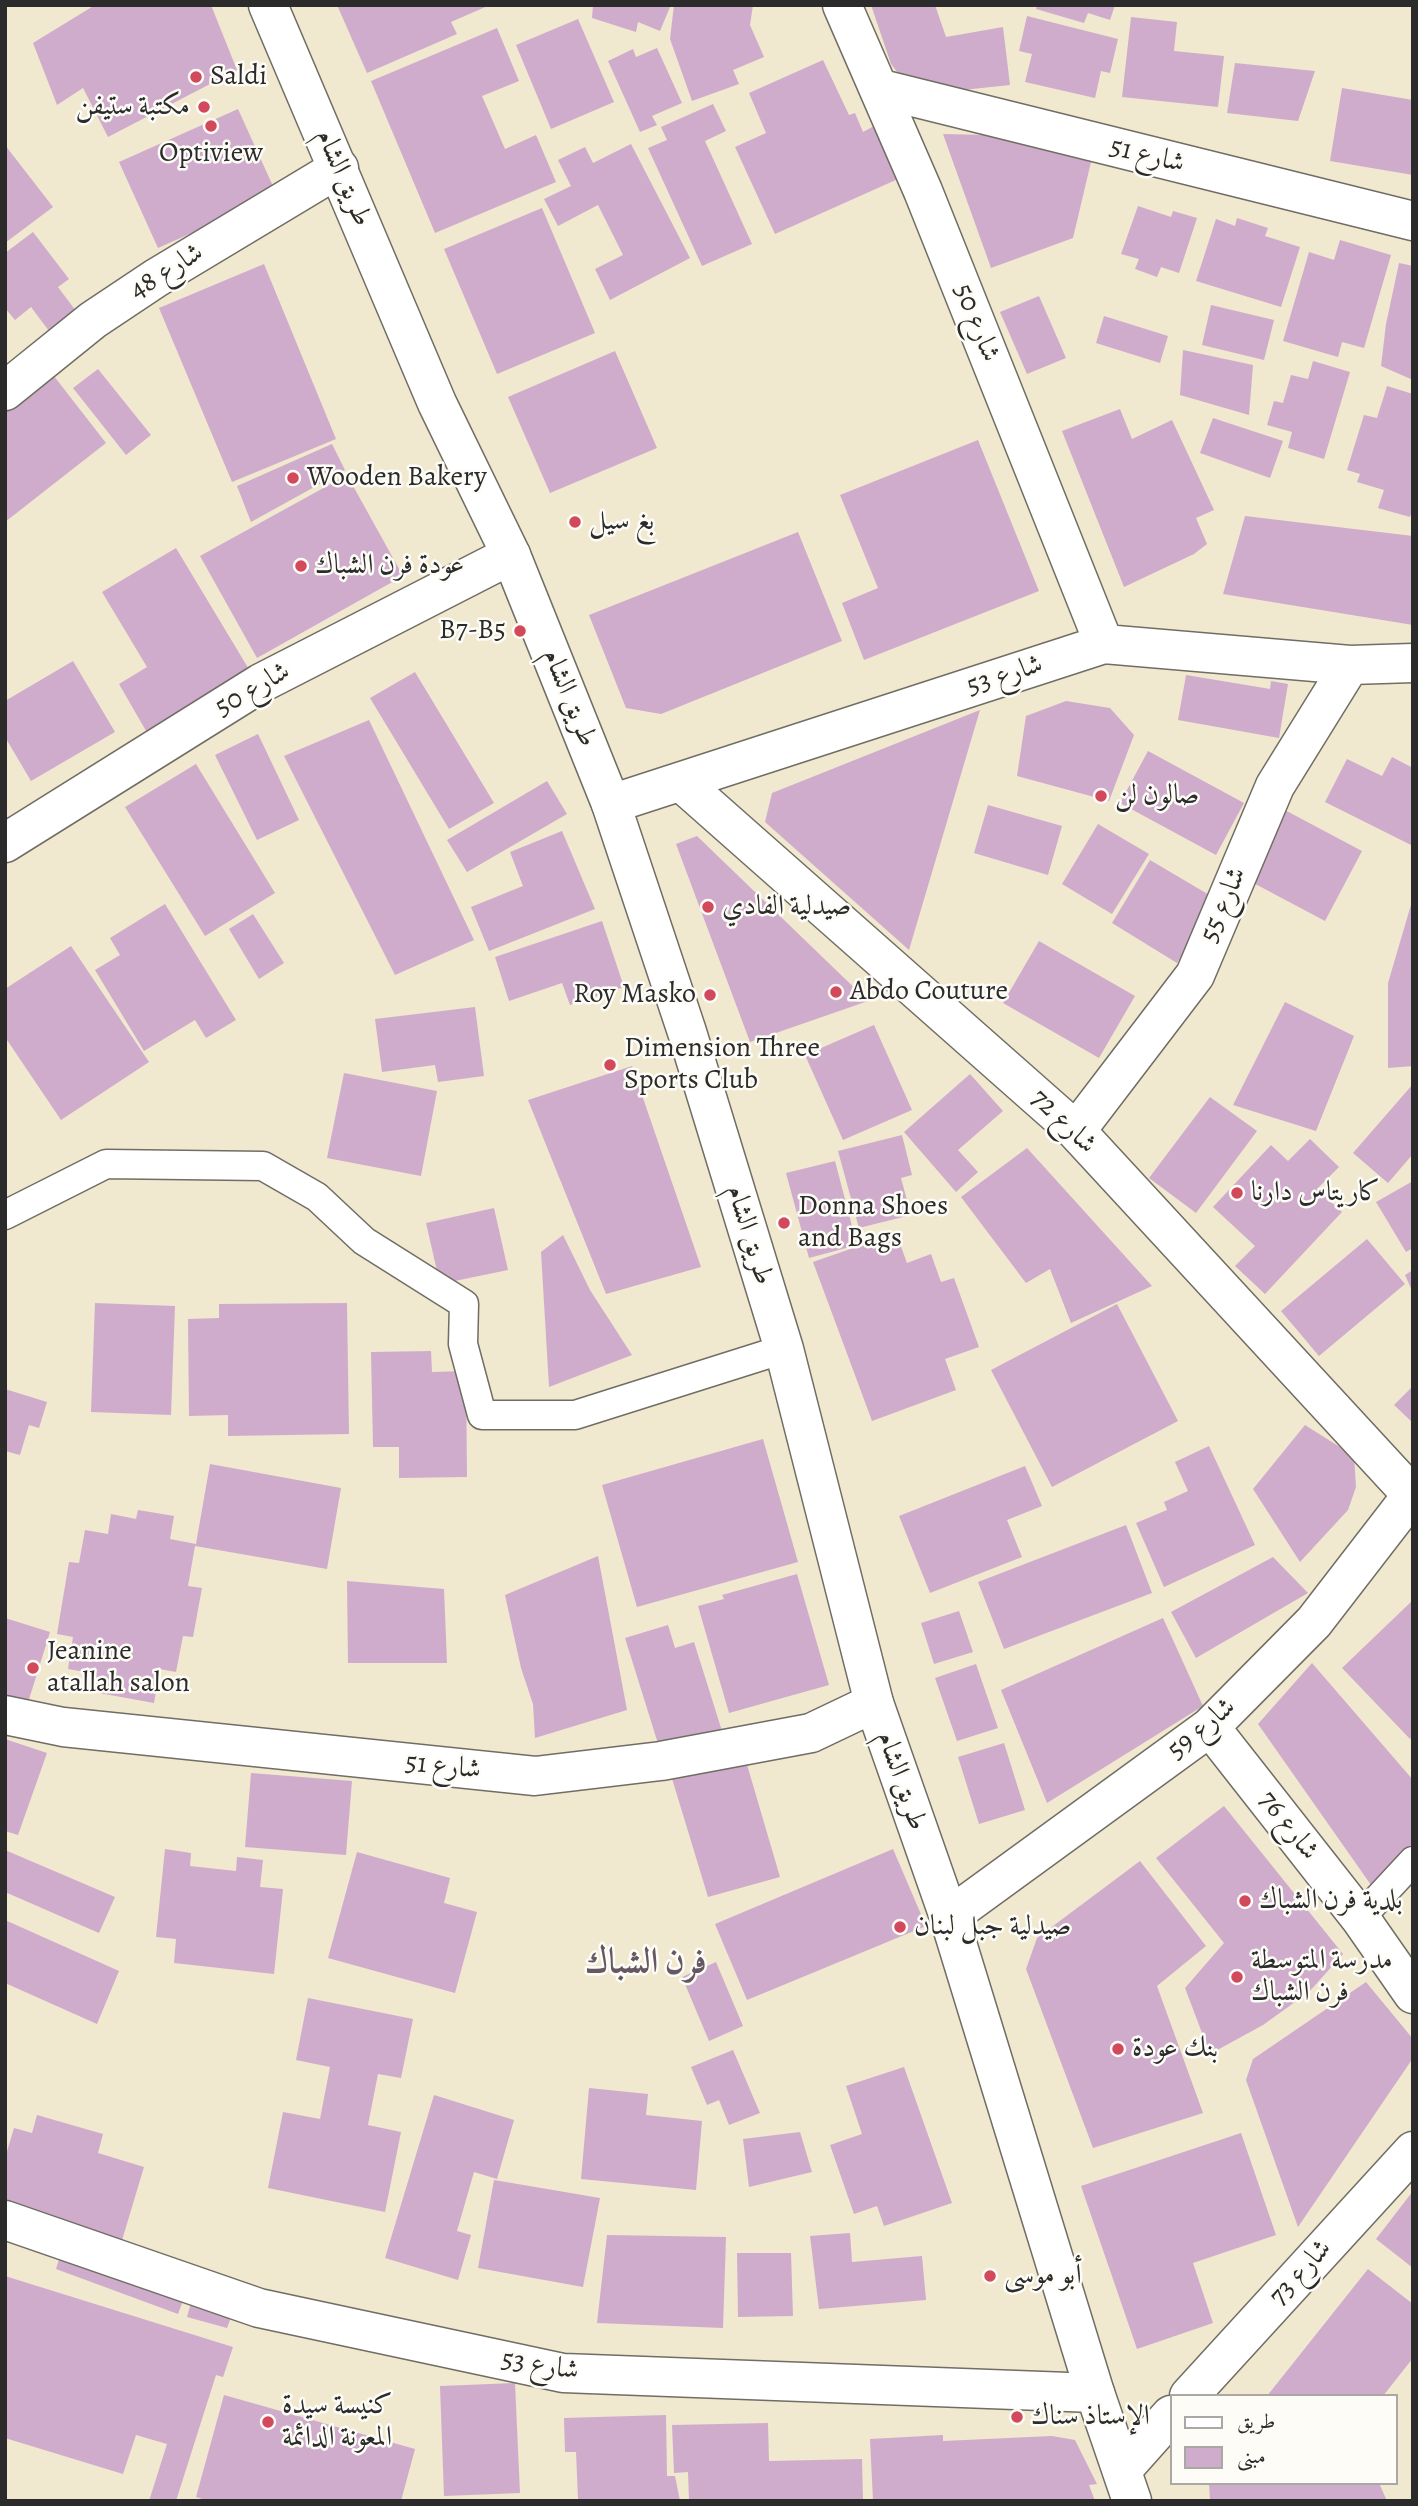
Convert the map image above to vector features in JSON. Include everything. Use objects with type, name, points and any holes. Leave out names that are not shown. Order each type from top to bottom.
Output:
[{"type":"street","name":"طريق الشام","points":[[268,5],[437,403],[511,555],[611,804],[687,1032],[784,1349],[874,1703],[949,1916],[1094,2393],[1127,2485]]},
{"type":"street","name":"شارع 50","points":[[842,5],[881,89],[1104,644]]},
{"type":"street","name":"شارع 51","points":[[881,89],[1413,221]]},
{"type":"street","name":"شارع 48","points":[[5,391],[93,320],[156,278],[339,168]]},
{"type":"street","name":"شارع 50","points":[[5,843],[261,683],[511,555]]},
{"type":"street","name":"شارع 53","points":[[611,804],[1104,644],[1350,665],[1413,663]]},
{"type":"street","name":"شارع 55","points":[[1076,1131],[1195,975],[1275,786],[1350,665]]},
{"type":"street","name":"شارع 72","points":[[681,782],[1076,1131],[1412,1495]]},
{"type":"street","name":"شارع 59","points":[[949,1916],[1210,1727],[1314,1622],[1412,1495]]},
{"type":"street","name":"شارع 51","points":[[5,1715],[63,1727],[535,1776],[660,1761],[811,1733],[874,1703]]},
{"type":"street","name":"شارع 76","points":[[1210,1727],[1360,1918],[1413,1994]]},
{"type":"street","name":"شارع 73","points":[[1191,2394],[1413,2151]]},
{"type":"street","name":"شارع 53","points":[[5,2220],[259,2308],[563,2374],[1094,2393]]},
{"type":"street","points":[[1127,2485],[1170,2417]]},
{"type":"lane","points":[[5,1215],[106,1164],[264,1166],[317,1197],[363,1241],[464,1304],[463,1344],[482,1415],[575,1415],[784,1349]]},
{"type":"lane","points":[[1360,1918],[1413,1861]]},
{"type":"building","points":[[95,5],[211,5],[237,70],[108,137],[83,88],[57,105],[33,43]]},
{"type":"building","points":[[337,5],[490,5],[451,22],[457,34],[367,73]]},
{"type":"building","points":[[593,5],[670,7],[660,31],[638,22],[636,32],[592,18]]},
{"type":"building","points":[[674,5],[753,5],[750,25],[764,57],[733,70],[739,84],[692,101],[670,39]]},
{"type":"building","points":[[871,5],[935,5],[946,37],[1003,27],[1010,85],[934,93],[905,82],[891,64]]},
{"type":"building","points":[[1037,5],[1115,5],[1110,20],[1088,13],[1084,23],[1036,9]]},
{"type":"building","points":[[1027,16],[1118,39],[1110,73],[1101,71],[1095,98],[1025,82],[1032,54],[1019,51]]},
{"type":"building","points":[[1131,17],[1177,22],[1174,51],[1224,56],[1218,107],[1122,97]]},
{"type":"building","points":[[578,19],[614,102],[551,129],[516,45]]},
{"type":"building","points":[[497,28],[519,81],[482,96],[505,149],[536,135],[556,182],[435,233],[371,81]]},
{"type":"building","points":[[657,48],[682,103],[652,116],[657,125],[640,132],[608,61],[633,49],[636,57]]},
{"type":"building","points":[[823,60],[849,115],[855,113],[863,132],[874,126],[898,179],[775,234],[735,147],[766,133],[749,93]]},
{"type":"building","points":[[1235,63],[1315,71],[1298,121],[1227,113]]},
{"type":"building","points":[[1342,88],[1413,100],[1413,175],[1330,161]]},
{"type":"building","points":[[713,104],[726,131],[705,141],[752,244],[702,266],[648,148],[667,140],[661,127]]},
{"type":"building","points":[[238,109],[277,195],[158,248],[119,162]]},
{"type":"building","points":[[943,134],[988,135],[1091,162],[1073,238],[991,268]]},
{"type":"building","points":[[631,144],[690,258],[610,300],[595,269],[623,255],[598,205],[558,226],[544,199],[571,186],[558,160],[585,147],[593,163]]},
{"type":"building","points":[[5,145],[53,207],[5,243]]},
{"type":"building","points":[[1138,206],[1171,217],[1173,211],[1197,218],[1179,273],[1161,267],[1157,277],[1135,269],[1139,259],[1121,254]]},
{"type":"building","points":[[542,208],[595,333],[497,374],[444,249]]},
{"type":"building","points":[[1237,218],[1268,228],[1265,236],[1300,247],[1281,307],[1196,281],[1216,219],[1235,226]]},
{"type":"building","points":[[33,232],[69,279],[58,287],[76,311],[49,331],[31,307],[15,320],[5,308],[5,253]]},
{"type":"building","points":[[1340,240],[1391,255],[1364,348],[1342,342],[1338,357],[1283,341],[1309,252],[1334,260]]},
{"type":"building","points":[[1399,263],[1413,266],[1413,380],[1381,366],[1386,324]]},
{"type":"building","points":[[264,264],[336,439],[232,482],[159,308]]},
{"type":"building","points":[[1039,296],[1066,358],[1027,374],[1000,312]]},
{"type":"building","points":[[1211,305],[1274,320],[1264,360],[1202,345]]},
{"type":"building","points":[[1104,316],[1168,336],[1160,363],[1096,343]]},
{"type":"building","points":[[1183,350],[1253,365],[1249,415],[1180,395]]},
{"type":"building","points":[[615,351],[657,448],[550,493],[508,397]]},
{"type":"building","points":[[1313,361],[1350,372],[1324,459],[1288,448],[1292,432],[1267,425],[1274,401],[1283,403],[1291,375],[1308,379]]},
{"type":"building","points":[[98,369],[151,435],[126,455],[73,388]]},
{"type":"building","points":[[50,371],[106,443],[5,522],[5,406]]},
{"type":"building","points":[[1387,386],[1413,394],[1413,508],[1410,517],[1378,508],[1384,490],[1357,482],[1360,474],[1347,470],[1364,415],[1377,418]]},
{"type":"building","points":[[1120,409],[1132,439],[1172,420],[1214,510],[1196,518],[1207,544],[1194,554],[1124,587],[1062,431]]},
{"type":"building","points":[[1213,418],[1283,441],[1270,478],[1200,453]]},
{"type":"building","points":[[978,440],[1039,591],[864,660],[842,603],[878,588],[840,495]]},
{"type":"building","name":"Wooden Bakery","points":[[332,444],[345,470],[251,522],[237,486]]},
{"type":"building","name":"عودة فرن الشباك","points":[[347,475],[403,576],[257,658],[200,556]]},
{"type":"building","points":[[1245,516],[1413,536],[1413,625],[1223,594]]},
{"type":"building","points":[[798,532],[842,641],[661,714],[626,708],[589,615]]},
{"type":"building","points":[[176,548],[256,681],[153,743],[119,684],[147,667],[102,592]]},
{"type":"building","points":[[73,661],[115,732],[31,781],[5,737],[5,701]]},
{"type":"building","points":[[415,672],[494,803],[449,829],[370,698]]},
{"type":"building","points":[[1186,675],[1270,689],[1271,681],[1288,684],[1279,738],[1178,720]]},
{"type":"building","points":[[1066,701],[1110,708],[1134,735],[1109,801],[1017,776],[1026,716]]},
{"type":"building","points":[[980,710],[909,950],[765,822],[772,793]]},
{"type":"building","points":[[369,720],[474,940],[395,975],[284,756]]},
{"type":"building","points":[[258,734],[299,820],[257,840],[215,755]]},
{"type":"building","points":[[1148,751],[1244,803],[1216,855],[1120,803]]},
{"type":"building","points":[[1392,757],[1413,768],[1413,846],[1325,802],[1347,759],[1382,776]]},
{"type":"building","points":[[196,764],[275,893],[205,936],[125,807]]},
{"type":"building","points":[[547,781],[567,814],[467,872],[447,840]]},
{"type":"building","points":[[988,805],[1062,826],[1048,875],[974,853]]},
{"type":"building","points":[[1281,808],[1362,851],[1325,921],[1244,878]]},
{"type":"building","points":[[1098,824],[1149,854],[1112,914],[1062,884]]},
{"type":"building","points":[[562,831],[595,909],[489,951],[471,907],[523,886],[510,852]]},
{"type":"building","points":[[697,836],[868,1001],[750,1042],[676,844]]},
{"type":"building","points":[[1150,860],[1216,899],[1177,963],[1112,923]]},
{"type":"building","points":[[1413,898],[1413,1066],[1388,1068],[1388,983]]},
{"type":"building","points":[[165,904],[236,1020],[206,1038],[195,1020],[144,1051],[95,970],[120,955],[110,938]]},
{"type":"building","points":[[253,914],[284,963],[259,979],[229,929]]},
{"type":"building","points":[[602,921],[624,987],[570,1005],[562,983],[509,1001],[495,957]]},
{"type":"building","points":[[1039,941],[1135,996],[1099,1058],[1003,1003]]},
{"type":"building","points":[[71,946],[149,1062],[61,1120],[5,1037],[5,989]]},
{"type":"building","points":[[1285,1002],[1354,1036],[1316,1131],[1233,1105]]},
{"type":"building","points":[[475,1007],[484,1076],[438,1082],[435,1065],[382,1072],[375,1019]]},
{"type":"building","points":[[874,1025],[912,1110],[843,1140],[805,1055]]},
{"type":"building","points":[[632,1066],[701,1267],[606,1294],[528,1100]]},
{"type":"building","points":[[344,1073],[437,1091],[421,1176],[327,1158]]},
{"type":"building","points":[[970,1074],[1003,1111],[958,1150],[978,1172],[956,1192],[904,1132]]},
{"type":"building","points":[[1413,1084],[1413,1154],[1388,1183],[1353,1153]]},
{"type":"building","points":[[1210,1097],[1257,1131],[1196,1213],[1149,1178]]},
{"type":"building","points":[[902,1135],[912,1175],[901,1178],[911,1215],[859,1228],[838,1151]]},
{"type":"building","points":[[1310,1139],[1339,1167],[1317,1189],[1342,1212],[1265,1294],[1235,1266],[1255,1246],[1213,1207],[1271,1145],[1288,1161]]},
{"type":"building","points":[[1027,1148],[1152,1286],[1071,1323],[1050,1269],[1026,1283],[961,1197]]},
{"type":"building","points":[[835,1161],[857,1245],[809,1258],[786,1173]]},
{"type":"building","points":[[1413,1181],[1413,1248],[1406,1252],[1376,1202]]},
{"type":"building","points":[[494,1208],[508,1270],[440,1284],[426,1223]]},
{"type":"building","points":[[896,1233],[907,1263],[931,1254],[941,1282],[954,1278],[979,1347],[945,1359],[956,1390],[872,1421],[813,1262]]},
{"type":"building","points":[[563,1235],[590,1290],[632,1355],[549,1387],[541,1252]]},
{"type":"building","points":[[1367,1239],[1405,1284],[1319,1356],[1281,1311]]},
{"type":"building","points":[[1413,1270],[1413,1293],[1405,1275]]},
{"type":"building","points":[[95,1303],[175,1306],[171,1415],[91,1412]]},
{"type":"building","points":[[347,1303],[349,1434],[228,1436],[228,1415],[189,1416],[188,1319],[219,1318],[219,1304]]},
{"type":"building","points":[[1117,1304],[1178,1421],[1052,1487],[991,1370]]},
{"type":"building","points":[[431,1351],[432,1372],[466,1371],[467,1477],[399,1478],[399,1447],[373,1447],[371,1352]]},
{"type":"building","points":[[1413,1386],[1413,1423],[1394,1405]]},
{"type":"building","points":[[5,1389],[47,1402],[39,1428],[29,1425],[20,1455],[5,1451]]},
{"type":"building","points":[[1305,1425],[1354,1456],[1356,1487],[1348,1510],[1300,1562],[1253,1489]]},
{"type":"building","points":[[763,1439],[798,1562],[637,1607],[602,1485]]},
{"type":"building","points":[[1209,1446],[1255,1545],[1164,1587],[1136,1523],[1167,1510],[1164,1502],[1188,1491],[1175,1462]]},
{"type":"building","points":[[210,1464],[341,1488],[327,1569],[195,1546],[188,1586],[202,1588],[193,1637],[183,1636],[176,1672],[160,1669],[154,1703],[88,1691],[91,1673],[68,1669],[73,1637],[57,1634],[69,1562],[79,1563],[85,1530],[108,1534],[111,1514],[136,1519],[138,1510],[174,1516],[170,1539],[196,1544]]},
{"type":"building","points":[[1025,1466],[1042,1506],[1007,1520],[1022,1557],[930,1593],[899,1516]]},
{"type":"building","points":[[1126,1525],[1152,1593],[1004,1649],[978,1582]]},
{"type":"building","points":[[598,1556],[627,1710],[535,1738],[533,1704],[521,1668],[505,1595]]},
{"type":"building","points":[[1273,1557],[1308,1593],[1196,1658],[1171,1612]]},
{"type":"building","points":[[797,1574],[829,1685],[729,1713],[698,1606],[724,1599],[722,1595]]},
{"type":"building","points":[[347,1581],[444,1589],[447,1663],[348,1663]]},
{"type":"building","points":[[1413,1600],[1413,1736],[1410,1739],[1342,1668]]},
{"type":"building","points":[[959,1611],[973,1652],[934,1664],[921,1623]]},
{"type":"building","points":[[5,1618],[50,1632],[26,1709],[5,1703]]},
{"type":"building","points":[[1163,1618],[1203,1706],[1047,1803],[1001,1690]]},
{"type":"building","points":[[668,1625],[675,1648],[694,1642],[722,1731],[660,1750],[625,1638]]},
{"type":"building","points":[[1312,1663],[1413,1780],[1413,1843],[1371,1885],[1258,1724]]},
{"type":"building","points":[[976,1664],[998,1728],[957,1741],[935,1678]]},
{"type":"building","points":[[5,1739],[47,1753],[18,1835],[5,1831]]},
{"type":"building","points":[[1004,1743],[1025,1810],[979,1824],[958,1757]]},
{"type":"building","points":[[743,1751],[780,1877],[708,1897],[670,1772]]},
{"type":"building","points":[[251,1773],[352,1781],[346,1855],[245,1847]]},
{"type":"building","name":"بلدية فرن الشباك","points":[[1224,1806],[1343,1954],[1309,1992],[1263,2025],[1210,2054],[1185,1988],[1224,1943],[1156,1858]]},
{"type":"building","points":[[165,1849],[191,1853],[190,1866],[236,1871],[237,1857],[263,1860],[260,1887],[283,1889],[274,1974],[174,1963],[176,1939],[156,1937]]},
{"type":"building","points":[[893,1849],[926,1926],[747,2000],[715,1924]]},
{"type":"building","points":[[5,1850],[115,1897],[99,1933],[5,1892]]},
{"type":"building","points":[[357,1852],[450,1878],[444,1903],[477,1912],[455,1993],[328,1958]]},
{"type":"building","name":"بنك عودة","points":[[1140,1861],[1206,1946],[1157,1986],[1203,2113],[1093,2148],[1026,1969],[1037,1938]]},
{"type":"building","points":[[5,1920],[119,1971],[97,2024],[5,1983]]},
{"type":"building","points":[[716,1962],[743,2026],[709,2041],[682,1977]]},
{"type":"building","points":[[1366,1982],[1413,2039],[1413,2058],[1298,2227],[1246,2080],[1253,2059]]},
{"type":"building","points":[[308,1998],[413,2019],[401,2078],[378,2074],[368,2125],[401,2132],[385,2212],[268,2188],[283,2112],[320,2119],[330,2067],[296,2060]]},
{"type":"building","points":[[733,2050],[760,2113],[729,2125],[719,2100],[707,2105],[691,2067]]},
{"type":"building","points":[[904,2067],[952,2203],[884,2226],[877,2206],[854,2214],[830,2145],[862,2134],[846,2086]]},
{"type":"building","points":[[589,2088],[648,2094],[646,2115],[702,2121],[696,2190],[581,2179]]},
{"type":"building","points":[[434,2095],[514,2120],[497,2179],[474,2172],[457,2231],[471,2235],[458,2280],[385,2258]]},
{"type":"building","points":[[37,2115],[103,2134],[98,2153],[144,2167],[120,2247],[5,2212],[5,2158],[14,2128],[32,2133]]},
{"type":"building","points":[[800,2132],[812,2172],[749,2187],[743,2139]]},
{"type":"building","points":[[1241,2133],[1276,2235],[1193,2263],[1213,2323],[1137,2349],[1081,2186]]},
{"type":"building","points":[[494,2180],[600,2198],[583,2287],[478,2268]]},
{"type":"building","points":[[1413,2191],[1413,2268],[1376,2239]]},
{"type":"building","points":[[850,2233],[852,2262],[922,2256],[926,2300],[819,2309],[810,2236]]},
{"type":"building","points":[[607,2235],[726,2237],[723,2328],[597,2323]]},
{"type":"building","points":[[61,2253],[184,2298],[178,2314],[56,2269]]},
{"type":"building","points":[[737,2253],[791,2253],[793,2316],[738,2317]]},
{"type":"building","points":[[1368,2269],[1413,2304],[1413,2358],[1385,2394],[1269,2394]]},
{"type":"building","points":[[5,2276],[233,2347],[223,2377],[216,2375],[176,2501],[149,2501],[167,2444],[136,2435],[123,2474],[5,2438]]},
{"type":"building","points":[[192,2299],[233,2312],[227,2328],[187,2317]]},
{"type":"building","points":[[515,2383],[520,2493],[444,2496],[440,2386]]},
{"type":"building","name":"كنيسة سيدة المعونة الدائمة","points":[[224,2395],[415,2449],[401,2501],[209,2501],[196,2497]]},
{"type":"building","points":[[666,2415],[667,2476],[675,2476],[680,2501],[578,2499],[576,2452],[565,2452],[564,2418]]},
{"type":"building","points":[[768,2423],[769,2461],[862,2459],[863,2501],[689,2501],[688,2472],[674,2473],[672,2425]]},
{"type":"building","points":[[943,2435],[943,2441],[1052,2436],[1075,2440],[1097,2484],[1089,2485],[1095,2501],[873,2501],[870,2439]]},
{"type":"building","points":[[1209,2485],[1380,2485],[1387,2501],[1210,2501]]},
{"type":"place","name":"Saldi","points":[[196,77]]},
{"type":"place","name":"مكتبة ستيفن","points":[[204,107]]},
{"type":"place","name":"Optiview","points":[[211,126]]},
{"type":"place","name":"Wooden Bakery","points":[[293,478]]},
{"type":"place","name":"بغ سيل","points":[[575,522]]},
{"type":"place","name":"عودة فرن الشباك","points":[[301,566]]},
{"type":"place","name":"B7-B5","points":[[520,631]]},
{"type":"place","name":"صالون لن","points":[[1101,796]]},
{"type":"place","name":"صيدلية الفادي","points":[[708,907]]},
{"type":"place","name":"Abdo Couture","points":[[836,992]]},
{"type":"place","name":"Roy Masko","points":[[710,995]]},
{"type":"place","name":"Dimension Three Sports Club","points":[[610,1065]]},
{"type":"place","name":"كاريتاس دارنا","points":[[1237,1193]]},
{"type":"place","name":"Donna Shoes and Bags","points":[[784,1223]]},
{"type":"place","name":"Jeanine atallah salon","points":[[33,1668]]},
{"type":"place","name":"بلدية فرن الشباك","points":[[1245,1901]]},
{"type":"place","name":"صيدلية جبل لبنان","points":[[900,1927]]},
{"type":"place","name":"مدرسة المتوسطة فرن الشباك","points":[[1237,1977]]},
{"type":"place","name":"بنك عودة","points":[[1118,2049]]},
{"type":"place","name":"أبو موسى","points":[[990,2276]]},
{"type":"place","name":"الإستاذ سناك","points":[[1017,2417]]},
{"type":"place","name":"كنيسة سيدة المعونة الدائمة","points":[[268,2422]]},
{"type":"district","name":"فرن الشباك","points":[[646,1963]]}]
